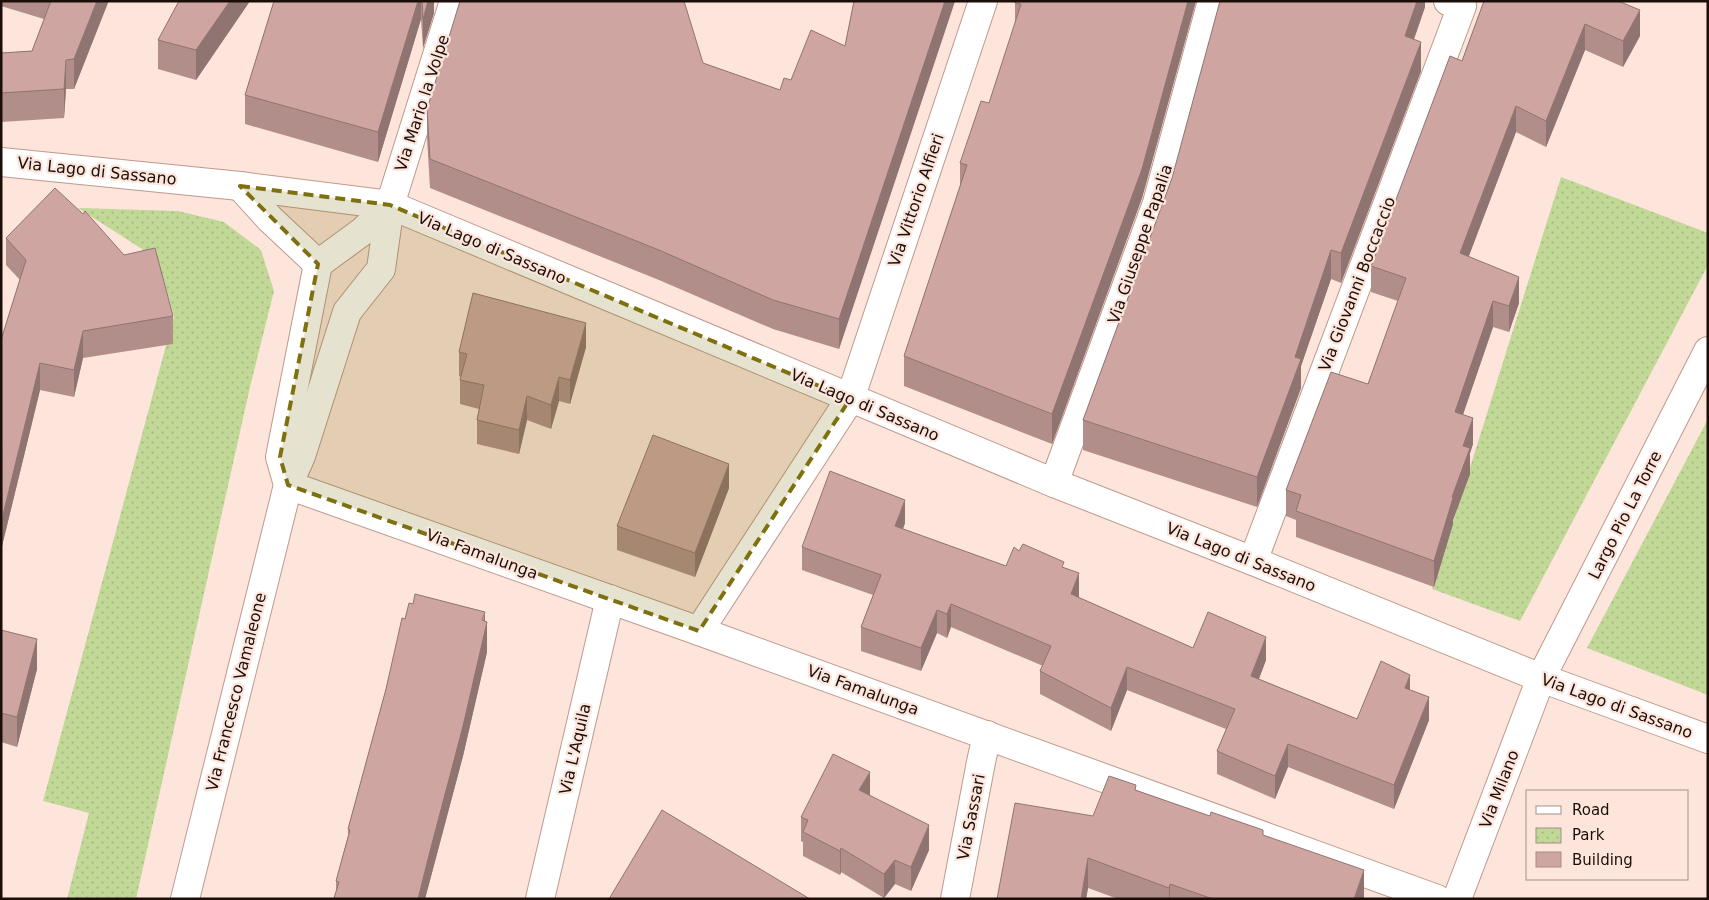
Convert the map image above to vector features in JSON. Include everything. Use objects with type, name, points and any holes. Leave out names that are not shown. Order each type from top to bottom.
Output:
[{"type":"street","name":"Via Mario la Volpe","points":[[288,485],[301,456],[347,312],[381,269],[390,206],[454,1]]},
{"type":"street","name":"Via Vittorio Alfieri","points":[[699,631],[850,399],[983,1]]},
{"type":"street","name":"Via Giuseppe Papalia","points":[[1054,483],[1157,203],[1212,1]]},
{"type":"street","name":"Via Giovanni Boccaccio","points":[[1253,561],[1455,4]]},
{"type":"street","name":"Via Lago di Sassano","points":[[1,162],[240,186],[390,206],[1054,483],[1253,561],[1541,678],[1708,739]]},
{"type":"street","points":[[240,186],[270,219],[318,264]]},
{"type":"street","points":[[288,485],[280,457],[318,264],[363,231],[390,206]]},
{"type":"street","name":"Largo Pio La Torre","points":[[1541,678],[1708,351]]},
{"type":"street","name":"Via Famalunga","points":[[288,485],[699,631],[1437,899]]},
{"type":"street","name":"Via Francesco Vamaleone","points":[[184,899],[288,485]]},
{"type":"street","name":"Via L'Aquila","points":[[540,899],[610,599]]},
{"type":"street","name":"Via Milano","points":[[1457,899],[1541,678]]},
{"type":"street","name":"Via Sassari","points":[[955,899],[987,735]]},
{"type":"highlighted area","points":[[240,186],[390,205],[850,399],[699,631],[288,485],[280,457],[318,264]]},
{"type":"green space","points":[[1561,177],[1708,233],[1708,265],[1520,621],[1432,589]]},
{"type":"green space","points":[[78,208],[178,211],[224,222],[261,250],[274,291],[250,387],[136,899],[67,899],[89,813],[43,801],[174,316],[164,281],[142,249]]},
{"type":"green space","points":[[1708,419],[1708,695],[1587,648]]},
{"type":"building","points":[[51,1],[97,1],[74,59],[66,60],[64,89],[1,93],[1,53],[32,51]]},
{"type":"building","points":[[179,1],[230,1],[196,50],[158,40]]},
{"type":"building","points":[[274,1],[418,1],[378,132],[245,95]]},
{"type":"building","points":[[422,1],[428,1],[423,19]]},
{"type":"building","points":[[460,1],[684,1],[703,63],[780,90],[784,78],[791,80],[811,30],[845,46],[854,1],[945,1],[839,319],[773,300],[659,250],[430,159],[427,109]]},
{"type":"building","points":[[1015,1],[1188,1],[1142,169],[1052,414],[904,356],[967,165],[960,163],[981,101],[989,103],[1021,4],[1015,3]]},
{"type":"building","points":[[1220,1],[1417,1],[1405,36],[1421,42],[1341,253],[1331,250],[1295,357],[1301,359],[1257,477],[1083,420],[1172,178]]},
{"type":"building","points":[[1484,1],[1618,1],[1640,10],[1623,41],[1585,24],[1546,121],[1516,106],[1460,253],[1519,277],[1509,306],[1493,301],[1455,412],[1473,418],[1463,446],[1470,448],[1452,497],[1434,561],[1296,511],[1301,495],[1286,490],[1331,372],[1368,384],[1406,278],[1371,266],[1450,56],[1462,61]]},
{"type":"building","points":[[55,188],[83,214],[85,211],[124,255],[155,248],[173,316],[83,331],[74,370],[40,363],[2,519],[1,340],[26,260],[6,238]]},
{"type":"building","points":[[473,293],[586,323],[570,380],[559,377],[551,405],[527,396],[519,430],[477,420],[484,385],[460,380],[467,354],[459,352]]},
{"type":"building","points":[[653,435],[729,464],[695,553],[617,526]]},
{"type":"building","points":[[830,471],[905,500],[895,526],[1006,566],[1014,547],[1019,551],[1023,544],[1064,562],[1062,567],[1079,573],[1071,594],[1193,648],[1208,612],[1266,637],[1251,676],[1357,719],[1381,661],[1410,675],[1405,688],[1429,697],[1394,785],[1288,744],[1275,776],[1217,751],[1235,709],[1127,667],[1111,708],[1040,671],[1051,646],[951,604],[947,614],[937,610],[921,648],[861,627],[881,575],[802,547]]},
{"type":"building","points":[[415,594],[485,612],[482,620],[487,622],[463,726],[418,899],[336,899],[334,898],[339,882],[336,881],[350,830],[348,829],[386,689],[402,618],[405,619],[409,603],[413,604]]},
{"type":"building","points":[[1,630],[37,639],[17,717],[1,713]]},
{"type":"building","points":[[833,754],[870,772],[859,790],[929,825],[911,867],[895,860],[884,874],[841,848],[840,851],[803,832],[808,820],[801,817]]},
{"type":"building","points":[[1109,776],[1136,785],[1135,790],[1210,816],[1211,812],[1263,830],[1263,835],[1364,870],[1354,899],[1213,899],[1170,884],[1169,888],[1088,858],[1081,899],[997,899],[1015,803],[1093,816]]},
{"type":"building","points":[[662,810],[810,899],[609,899]]}]
